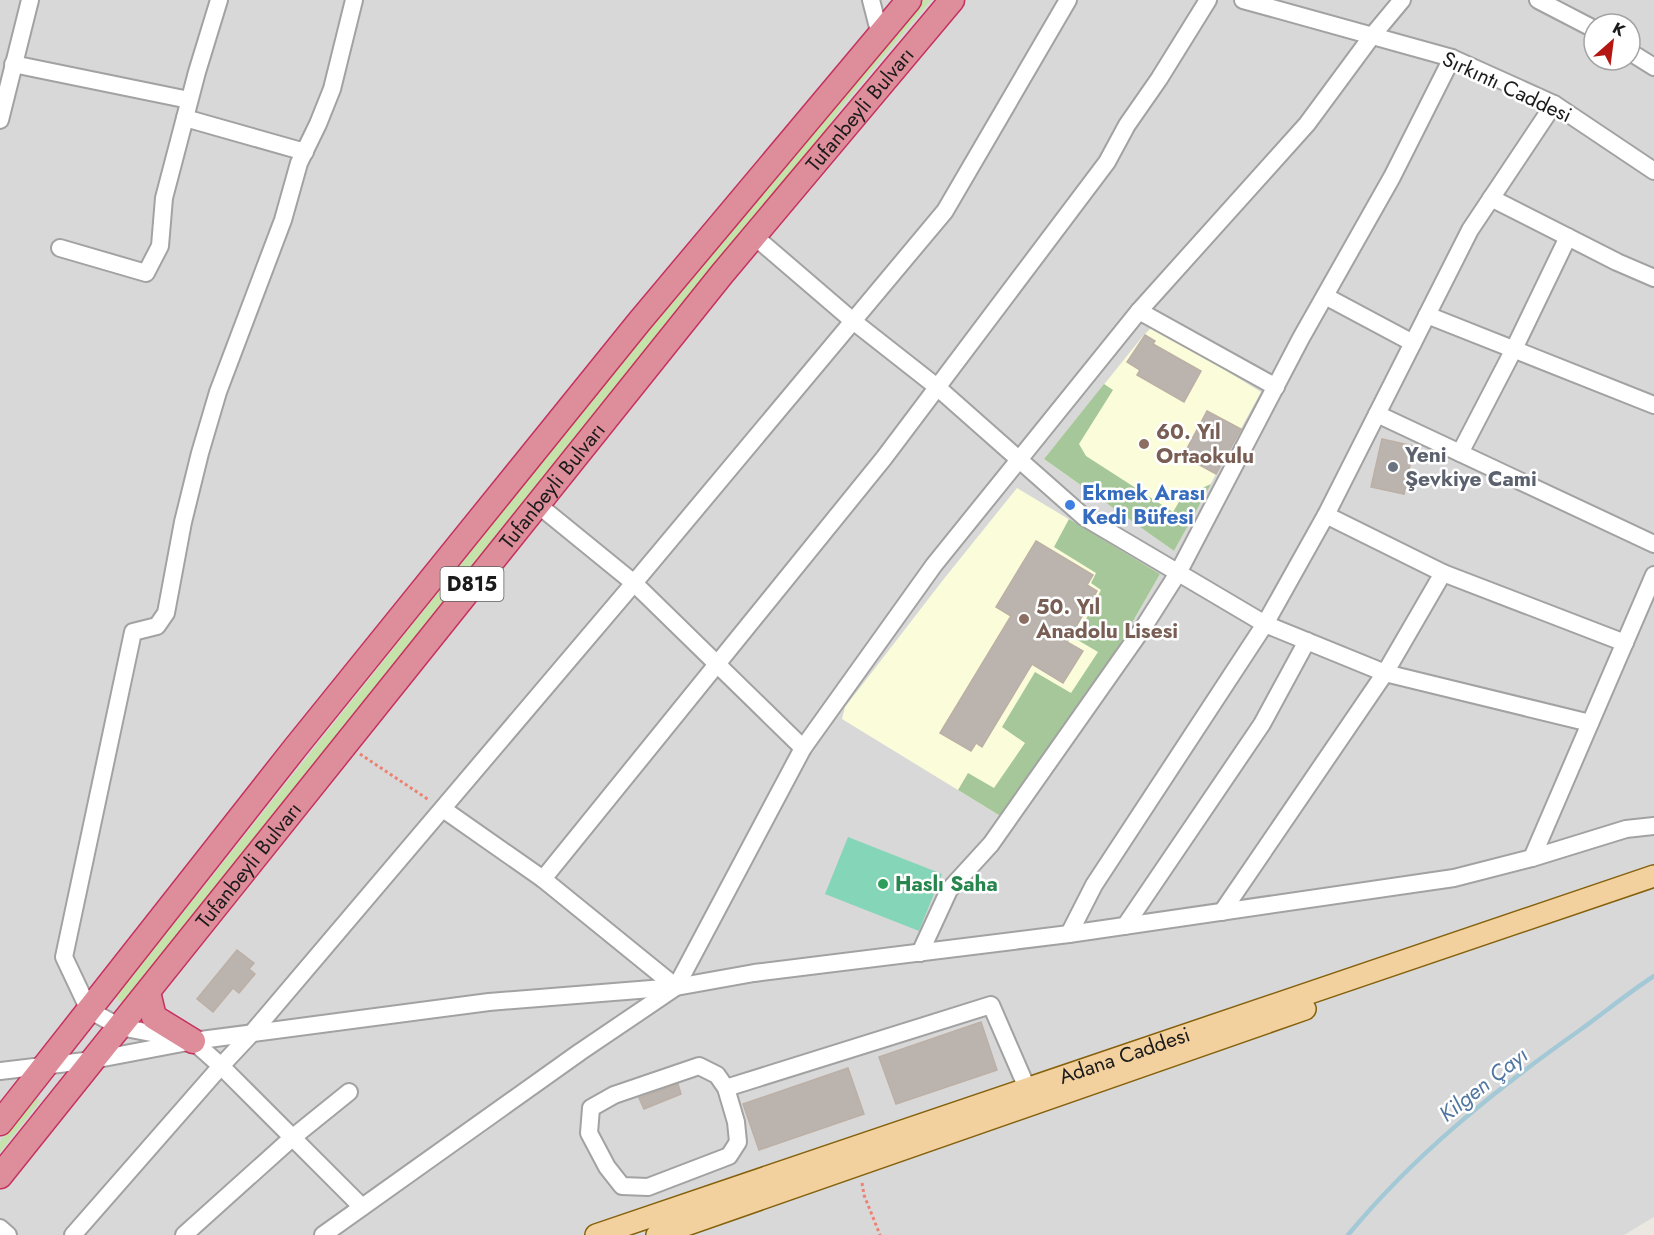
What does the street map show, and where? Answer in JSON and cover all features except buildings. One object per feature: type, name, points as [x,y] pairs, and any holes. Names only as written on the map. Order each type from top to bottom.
[{"type":"highway","name":"Tufanbeyli Bulvarı","points":[[0,1123],[296,748],[602,369],[909,0]]},
{"type":"highway","name":"Tufanbeyli Bulvarı","points":[[0,1176],[537,504],[754,236],[952,0]]},
{"type":"highway","points":[[148,992],[154,1017],[193,1041]]},
{"type":"main road","name":"Adana Caddesi","points":[[596,1235],[1654,876]]},
{"type":"main road","points":[[657,1235],[1654,889]]},
{"type":"street","points":[[0,120],[30,0]]},
{"type":"street","points":[[60,248],[146,273],[160,246],[164,198],[189,100],[219,0]]},
{"type":"street","points":[[354,0],[332,89],[299,164],[283,220],[218,392],[183,522],[166,613],[157,626],[133,632],[64,957],[89,1010],[120,1027],[193,1041],[362,1207]]},
{"type":"street","points":[[871,0],[880,35]]},
{"type":"street","points":[[73,1235],[221,1066],[252,1034],[634,584],[945,211],[1068,0]]},
{"type":"street","points":[[543,879],[884,458],[1107,162],[1127,125],[1159,79],[1208,0]]},
{"type":"street","name":"Sırkıntı Caddesi","points":[[1243,0],[1277,4],[1372,36],[1452,58],[1554,104],[1654,171]]},
{"type":"street","points":[[323,1235],[580,1052],[676,987],[803,748],[934,565],[1139,311],[1307,124],[1372,36],[1402,0]]},
{"type":"street","points":[[1538,0],[1582,23]]},
{"type":"street","points":[[920,953],[949,890],[991,844],[1143,628],[1178,573],[1325,296],[1392,177],[1452,58]]},
{"type":"street","points":[[13,64],[189,100]]},
{"type":"street","points":[[1069,934],[1094,885],[1265,624],[1326,515],[1470,230],[1554,104]]},
{"type":"street","points":[[185,118],[305,152]]},
{"type":"street","points":[[1491,198],[1617,262],[1654,278]]},
{"type":"street","points":[[754,236],[853,321],[937,387],[1084,517],[1265,624],[1385,673],[1590,723]]},
{"type":"street","points":[[1460,453],[1568,237]]},
{"type":"street","points":[[1325,296],[1413,343]]},
{"type":"street","points":[[1139,311],[1276,387]]},
{"type":"street","points":[[1427,315],[1654,405]]},
{"type":"street","points":[[1377,414],[1654,544]]},
{"type":"street","points":[[537,504],[634,584],[718,663],[803,748]]},
{"type":"street","points":[[1326,515],[1443,573],[1624,643]]},
{"type":"street","points":[[1222,912],[1385,673],[1443,573]]},
{"type":"street","points":[[1532,858],[1654,575]]},
{"type":"street","points":[[1125,926],[1262,724],[1306,641]]},
{"type":"street","points":[[443,809],[543,879],[676,987]]},
{"type":"street","points":[[0,1071],[93,1060],[193,1041],[489,1002],[676,987],[754,974],[1069,934],[1454,878],[1532,858],[1626,829],[1654,826]]},
{"type":"street","points":[[726,1088],[991,1005],[1027,1088]]},
{"type":"street","points":[[699,1066],[717,1075],[726,1088],[736,1122],[738,1142],[729,1156],[648,1187],[622,1186],[607,1167],[589,1133],[591,1108],[615,1095],[699,1066]]},
{"type":"street","points":[[184,1235],[292,1138],[349,1092]]},
{"type":"street","points":[[0,1228],[9,1235]]},
{"type":"path","points":[[344,744],[443,809]]},
{"type":"path","points":[[858,1165],[864,1195],[880,1235]]},
{"type":"shaded area","points":[[0,0],[1654,0],[1654,1217],[1624,1235],[0,1235]]},
{"type":"shaded area","name":"60. Yıl Ortaokulu","points":[[1153,326],[1261,392],[1174,551],[1044,459]]},
{"type":"shaded area","points":[[1104,384],[1113,390],[1079,444],[1086,456],[1173,512],[1182,497],[1211,484],[1174,551],[1044,459]]},
{"type":"shaded area","name":"50. Yıl Anadolu Lisesi","points":[[1017,488],[1160,574],[1112,658],[1002,817],[842,719],[845,707]]},
{"type":"shaded area","points":[[1069,519],[1160,574],[1112,658],[1002,817],[958,790],[968,773],[994,788],[1025,743],[1002,727],[1035,672],[1071,693],[1098,652],[1076,639],[1101,590],[1091,583],[1096,573],[1054,547]]},
{"type":"green space","points":[[924,0],[931,0],[842,106],[820,139],[602,403],[122,1003],[116,997],[593,398]]},
{"type":"green space","name":"Haslı Saha","points":[[848,837],[942,874],[919,931],[825,894]]},
{"type":"green space","points":[[34,1096],[40,1101],[0,1152],[0,1142]]},
{"type":"waterway","name":"Kilgen Çayı","points":[[1348,1235],[1401,1177],[1457,1125],[1517,1076],[1654,976]]},
{"type":"place","name":"60. Yıl Ortaokulu","points":[[1144,444]]},
{"type":"place","name":"Yeni Şevkiye Cami","points":[[1393,467]]},
{"type":"place","name":"Ekmek Arası Kedi Büfesi","points":[[1070,505]]},
{"type":"place","name":"50. Yıl Anadolu Lisesi","points":[[1024,619]]},
{"type":"place","name":"Haslı Saha","points":[[883,884]]}]
